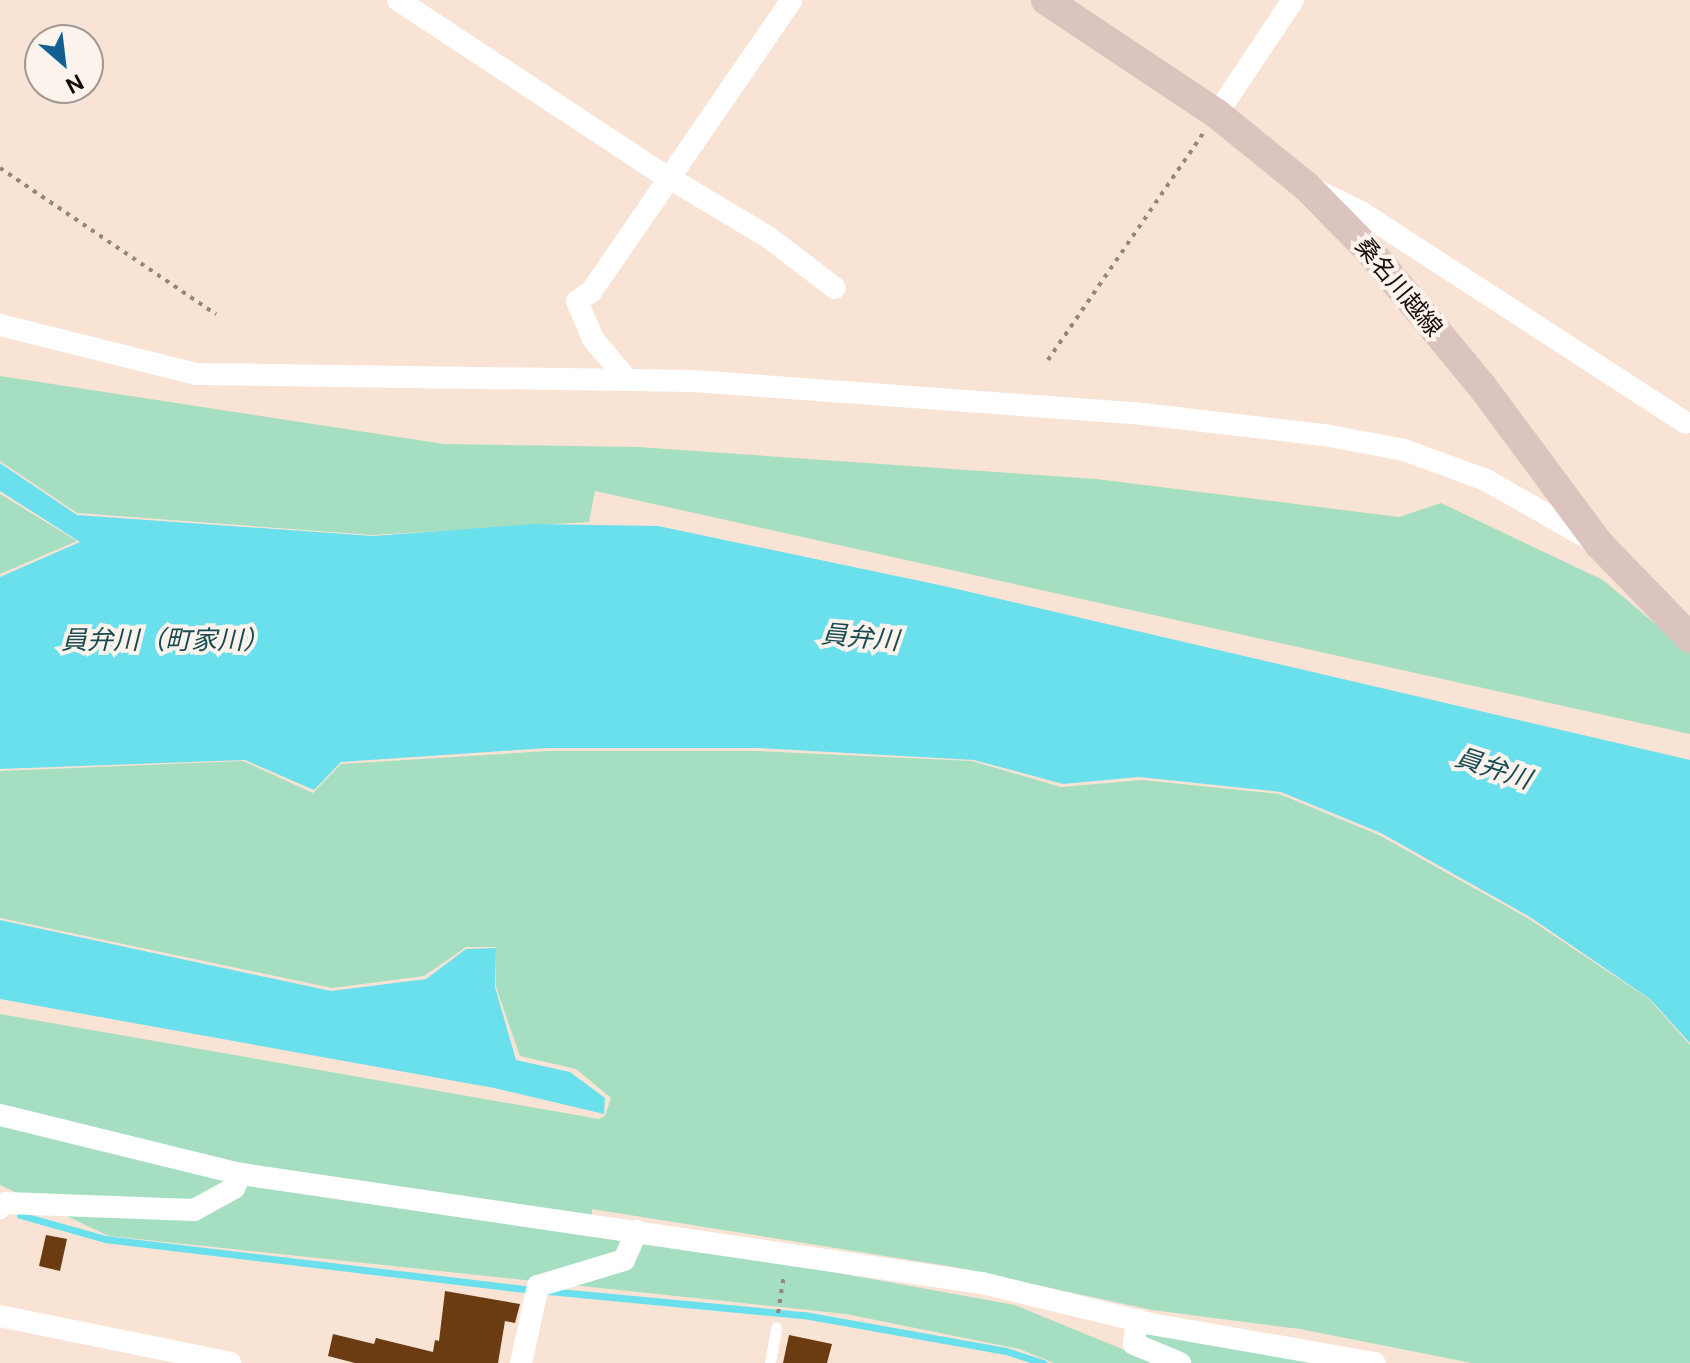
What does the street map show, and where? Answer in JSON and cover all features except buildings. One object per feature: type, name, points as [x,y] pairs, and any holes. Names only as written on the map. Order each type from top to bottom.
[{"type":"main road","name":"桑名川越線","points":[[1046,0],[1217,114],[1306,186],[1368,249],[1481,385],[1599,544],[1690,638]]},
{"type":"street","points":[[398,0],[768,237],[835,288]]},
{"type":"street","points":[[626,378],[593,339],[577,301],[591,292],[792,0]]},
{"type":"street","points":[[1217,114],[1293,0]]},
{"type":"street","points":[[1306,186],[1361,212],[1689,426]]},
{"type":"street","points":[[0,325],[196,374],[626,378],[1134,413],[1324,435],[1404,450],[1486,480],[1599,544]]},
{"type":"street","points":[[0,1115],[241,1174],[387,1199],[637,1231],[982,1283],[1137,1320],[1375,1363]]},
{"type":"street","points":[[0,1208],[6,1203],[194,1210],[234,1188],[241,1174]]},
{"type":"street","points":[[521,1363],[536,1293],[624,1260],[637,1231]]},
{"type":"street","points":[[0,1316],[230,1363]]},
{"type":"street","points":[[1137,1320],[1134,1344],[1180,1363]]},
{"type":"lane","points":[[770,1363],[776,1328]]},
{"type":"path","points":[[1048,360],[1217,114]]},
{"type":"path","points":[[0,168],[216,314]]},
{"type":"path","points":[[780,1304],[787,1256]]},
{"type":"green space","points":[[0,376],[444,444],[638,447],[1096,479],[1399,517],[1441,503],[1603,580],[1690,653],[1690,734],[595,491],[589,522],[372,535],[77,513],[0,461]]},
{"type":"green space","points":[[0,494],[77,541],[0,574]]},
{"type":"green space","points":[[548,751],[757,751],[972,761],[1061,787],[1142,780],[1279,794],[1379,835],[1529,919],[1649,999],[1690,1045],[1690,1363],[1472,1363],[1300,1329],[1152,1310],[954,1267],[592,1209],[591,1228],[1015,1305],[1156,1363],[1054,1363],[1019,1349],[846,1314],[109,1236],[0,1185],[0,1014],[599,1119],[605,1116],[611,1098],[576,1069],[520,1056],[496,987],[496,947],[466,947],[424,976],[332,988],[0,918],[0,771],[243,761],[313,793],[341,764]]},
{"type":"green space","points":[[1141,1326],[1322,1363],[1191,1363],[1141,1342]]},
{"type":"water","name":"員弁川（町家川）","points":[[0,463],[77,515],[373,536],[533,524],[658,526],[944,586],[1690,760],[1690,1043],[1650,999],[1530,917],[1381,833],[1281,792],[1139,777],[1063,784],[974,760],[758,748],[547,748],[341,762],[314,790],[245,760],[0,769],[0,577],[80,542],[0,491]]},
{"type":"water","points":[[0,920],[331,991],[426,979],[466,949],[496,948],[495,987],[516,1060],[570,1072],[605,1098],[604,1114],[494,1088],[0,999]]},
{"type":"waterway","points":[[20,1215],[105,1239],[535,1290]]},
{"type":"waterway","points":[[548,1291],[804,1315],[1006,1351],[1043,1363]]},
{"type":"water label","name":"員弁川","points":[[860,638]]},
{"type":"water label","name":"員弁川","points":[[1493,769]]}]
